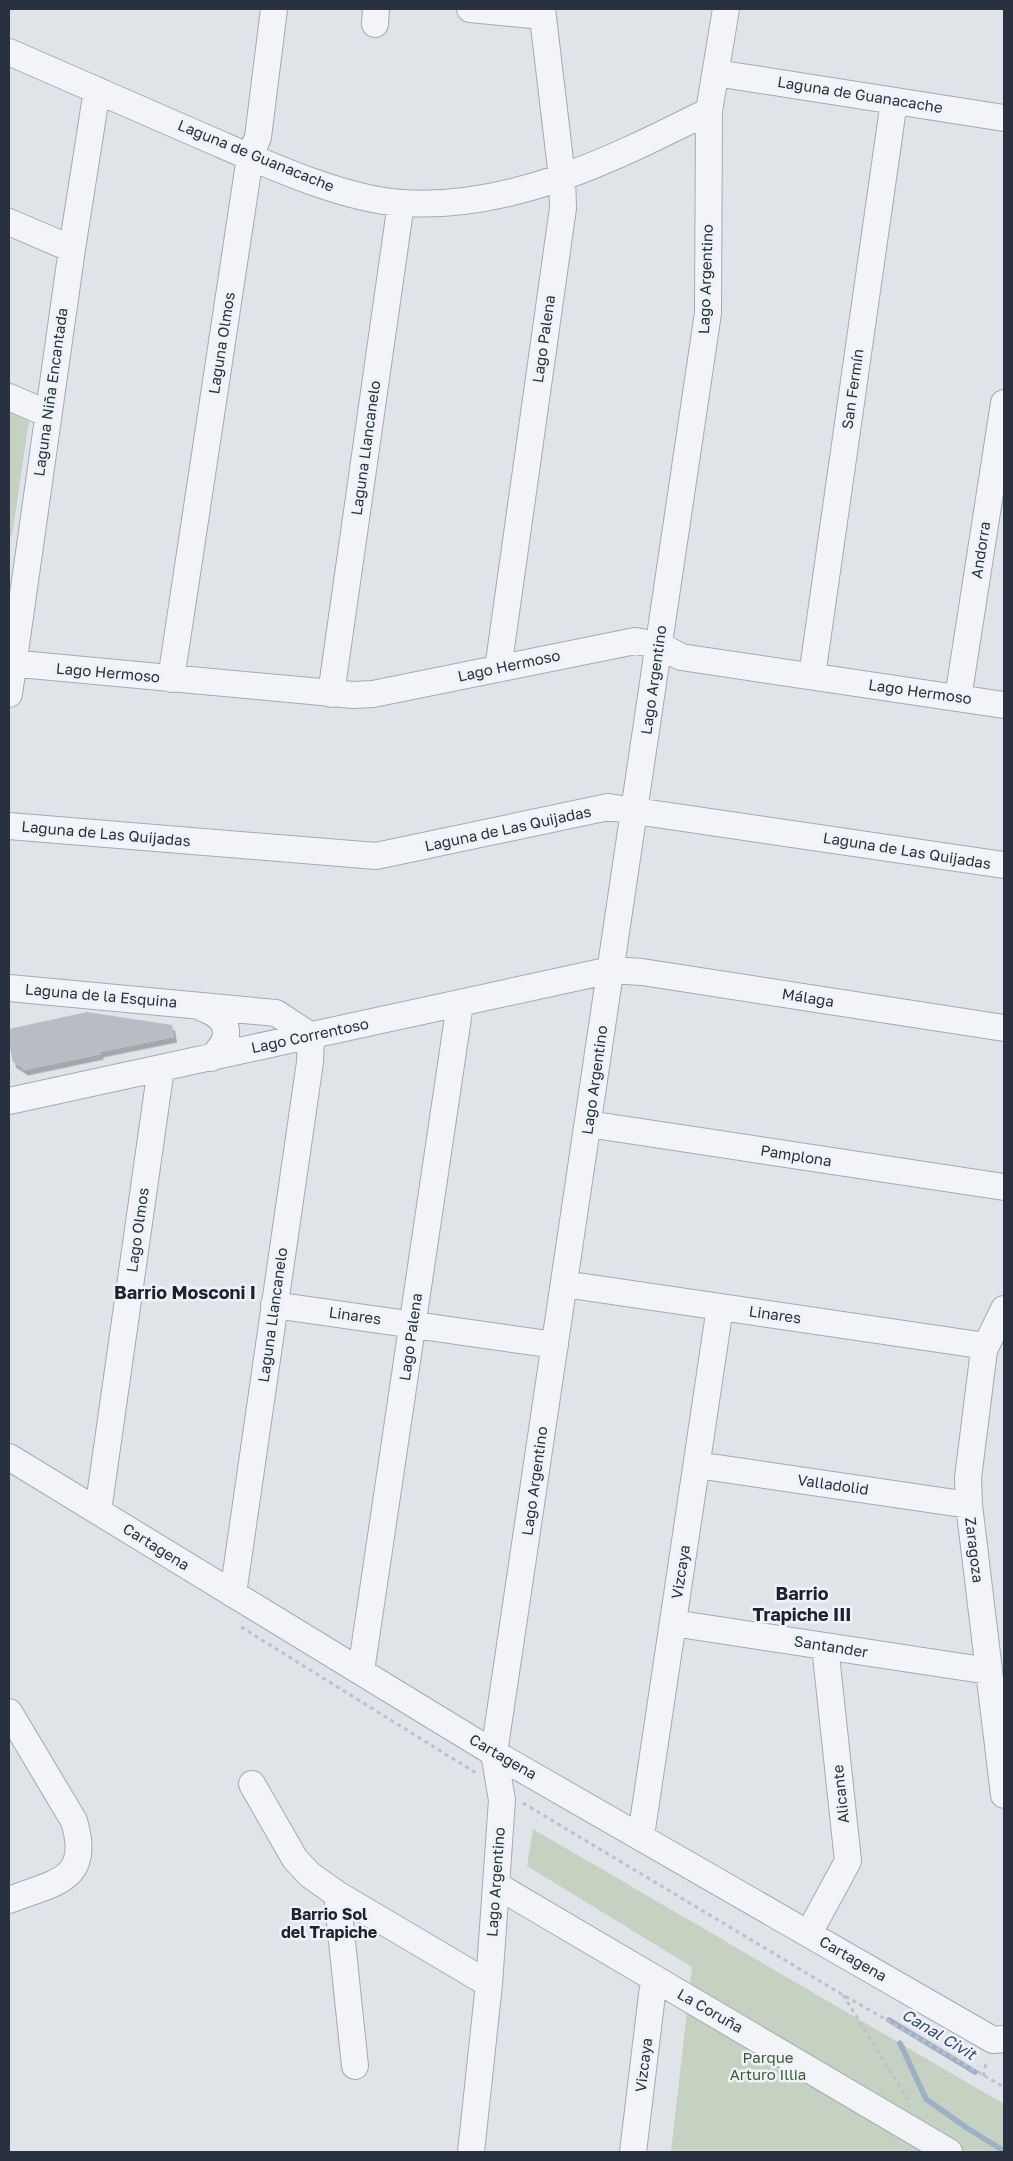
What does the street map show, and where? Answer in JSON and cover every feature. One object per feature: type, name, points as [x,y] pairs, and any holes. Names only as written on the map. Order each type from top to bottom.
[{"type":"street","name":"Laguna Olmos","points":[[171,679],[250,157],[258,137],[274,9]]},
{"type":"street","points":[[470,9],[543,12]]},
{"type":"street","name":"Lago Argentino","points":[[471,2152],[490,1984],[502,1800],[494,1753],[708,312],[709,111],[726,9]]},
{"type":"street","name":"Lago Palena","points":[[498,669],[563,208],[562,177],[543,12]]},
{"type":"street","name":"Laguna de Guanacache","points":[[9,52],[250,157],[325,185],[402,203],[431,203],[479,198],[562,177],[621,155],[709,111]]},
{"type":"street","name":"Laguna de Guanacache","points":[[716,73],[1004,118]]},
{"type":"street","name":"Laguna Niña Encantada","points":[[9,694],[10,664],[97,90]]},
{"type":"street","name":"San Fermín","points":[[812,676],[894,101]]},
{"type":"street","name":"Laguna Llancanelo","points":[[331,694],[402,203]]},
{"type":"street","points":[[9,222],[72,250]]},
{"type":"street","points":[[9,397],[48,414]]},
{"type":"street","name":"Andorra","points":[[958,698],[1004,403]]},
{"type":"street","name":"Lago Hermoso","points":[[10,664],[331,694],[373,694],[635,641],[659,645],[681,657],[1004,705]]},
{"type":"street","name":"Laguna de Las Quijadas","points":[[9,826],[376,856],[608,807],[1004,865]]},
{"type":"street","name":"Lago Correntoso","points":[[9,1101],[611,970]]},
{"type":"street","name":"Málaga","points":[[611,970],[642,972],[1004,1028]]},
{"type":"street","name":"Laguna de la Esquina","points":[[9,988],[276,1012],[311,1036]]},
{"type":"street","name":"Lago Palena","points":[[361,1671],[460,1004]]},
{"type":"street","name":"Laguna de la Esquina","points":[[192,1005],[219,1016],[227,1029],[225,1040],[211,1058]]},
{"type":"street","name":"Laguna Llancanelo","points":[[233,1594],[310,1062],[311,1036]]},
{"type":"street","name":"Lago Olmos","points":[[98,1511],[161,1068]]},
{"type":"street","name":"Pamplona","points":[[588,1124],[1004,1187]]},
{"type":"street","name":"Linares","points":[[564,1284],[986,1346]]},
{"type":"street","name":"Linares","points":[[274,1305],[555,1345]]},
{"type":"street","name":"Vizcaya","points":[[642,1836],[720,1307]]},
{"type":"street","name":"Zaragoza","points":[[1004,1309],[986,1346],[968,1478],[969,1505],[1004,1795]]},
{"type":"street","name":"Cartagena","points":[[9,1457],[494,1753],[642,1836],[993,2040],[1004,2039]]},
{"type":"street","name":"Valladolid","points":[[697,1465],[969,1505]]},
{"type":"street","name":"Santander","points":[[673,1623],[989,1671]]},
{"type":"street","name":"Alicante","points":[[810,1933],[848,1861],[825,1646]]},
{"type":"street","points":[[9,1712],[74,1821],[79,1838],[80,1853],[75,1868],[64,1878],[9,1900]]},
{"type":"street","points":[[252,1784],[295,1859],[310,1875],[336,1894],[490,1984]]},
{"type":"street","name":"La Coruña","points":[[496,1885],[949,2152]]},
{"type":"street","points":[[336,1894],[355,2066]]},
{"type":"street","name":"Vizcaya","points":[[634,2152],[654,1978]]},
{"type":"path","points":[[843,1995],[914,2110]]},
{"type":"green space","points":[[9,412],[29,421],[12,536],[9,536]]},
{"type":"green space","name":"Parque Arturo Illia","points":[[533,1829],[1004,2104],[1004,2152],[671,2152],[692,1967],[527,1866]]},
{"type":"building","points":[[87,1012],[172,1025],[174,1037],[25,1070],[13,1062],[9,1043],[9,1029]]},
{"type":"waterway","name":"Canal Civit","points":[[889,2020],[975,2072]]},
{"type":"waterway","points":[[900,2043],[926,2099],[1004,2151]]},
{"type":"district","name":"Barrio Mosconi I","points":[[185,1293]]},
{"type":"district","name":"Barrio Trapiche III","points":[[802,1604]]},
{"type":"district","name":"Barrio Sol del Trapiche","points":[[329,1923]]}]
